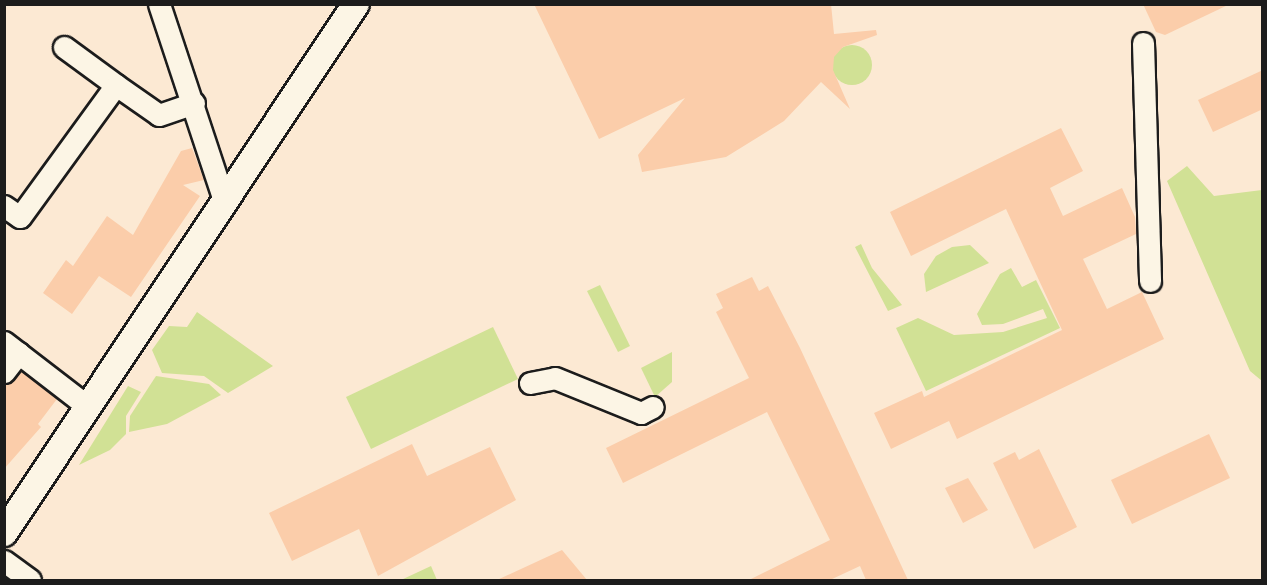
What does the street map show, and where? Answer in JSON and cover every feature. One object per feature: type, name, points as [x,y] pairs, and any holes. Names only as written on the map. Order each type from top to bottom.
[{"type":"street","points":[[159,4],[225,200]]},
{"type":"street","points":[[4,533],[356,4]]},
{"type":"street","points":[[1143,43],[1150,281]]},
{"type":"street","points":[[64,47],[159,115],[194,103]]},
{"type":"street","points":[[4,206],[20,217],[116,85]]},
{"type":"street","points":[[4,372],[12,348],[87,406]]},
{"type":"street","points":[[530,383],[555,378],[641,413],[653,407]]},
{"type":"street","points":[[4,561],[30,580]]},
{"type":"green space","points":[[852,45],[866,51],[872,65],[866,79],[852,85],[838,79],[832,65],[838,51]]},
{"type":"green space","points":[[1187,166],[1214,196],[1262,190],[1262,381],[1250,371],[1167,181]]},
{"type":"green space","points":[[861,244],[872,268],[902,305],[888,311],[855,247]]},
{"type":"green space","points":[[970,245],[989,263],[926,292],[924,274],[936,256],[952,247]]},
{"type":"green space","points":[[1011,268],[1022,287],[1036,280],[1060,328],[926,391],[896,328],[918,318],[954,335],[1003,332],[1047,318],[1043,309],[1003,324],[982,325],[977,314],[1000,274]]},
{"type":"green space","points":[[600,285],[630,346],[618,352],[587,291]]},
{"type":"green space","points":[[197,312],[273,366],[228,393],[204,376],[162,373],[152,350],[169,326],[187,327]]},
{"type":"green space","points":[[493,327],[518,379],[371,449],[346,397]]},
{"type":"green space","points":[[672,352],[672,382],[655,397],[641,368]]},
{"type":"green space","points":[[156,376],[209,384],[221,395],[167,424],[129,432],[130,416]]},
{"type":"green space","points":[[128,386],[141,392],[126,416],[126,434],[110,450],[79,465]]},
{"type":"green space","points":[[431,566],[437,580],[401,580]]},
{"type":"building","points":[[534,4],[831,4],[834,34],[876,30],[877,35],[843,47],[834,57],[833,70],[850,109],[821,82],[784,121],[726,157],[642,172],[638,155],[685,98],[599,139]]},
{"type":"building","points":[[1143,4],[1230,4],[1165,35],[1156,32]]},
{"type":"building","points":[[1263,70],[1263,109],[1213,132],[1198,100]]},
{"type":"building","points":[[1061,128],[1083,171],[1050,188],[1063,216],[1122,188],[1135,217],[1136,234],[1083,259],[1107,309],[1142,292],[1164,339],[957,439],[949,421],[891,449],[874,413],[922,391],[924,397],[1062,330],[1006,209],[911,256],[890,212]]},
{"type":"building","points":[[192,148],[204,180],[183,185],[200,196],[131,297],[99,276],[72,314],[43,293],[66,260],[73,266],[107,216],[133,235],[181,151]]},
{"type":"building","points":[[752,277],[759,291],[768,286],[800,348],[908,580],[866,580],[860,566],[830,580],[749,580],[830,540],[767,412],[623,483],[606,448],[749,378],[716,312],[723,308],[716,294]]},
{"type":"building","points":[[21,371],[57,399],[38,424],[41,427],[4,469],[4,384]]},
{"type":"building","points":[[1209,434],[1230,478],[1132,524],[1111,480]]},
{"type":"building","points":[[412,444],[427,476],[490,447],[516,500],[378,576],[359,529],[292,561],[269,513]]},
{"type":"building","points":[[1039,449],[1077,527],[1034,549],[993,463],[1015,452],[1019,460]]},
{"type":"building","points":[[968,478],[988,510],[963,523],[945,488]]},
{"type":"building","points":[[562,550],[587,580],[497,580]]}]
